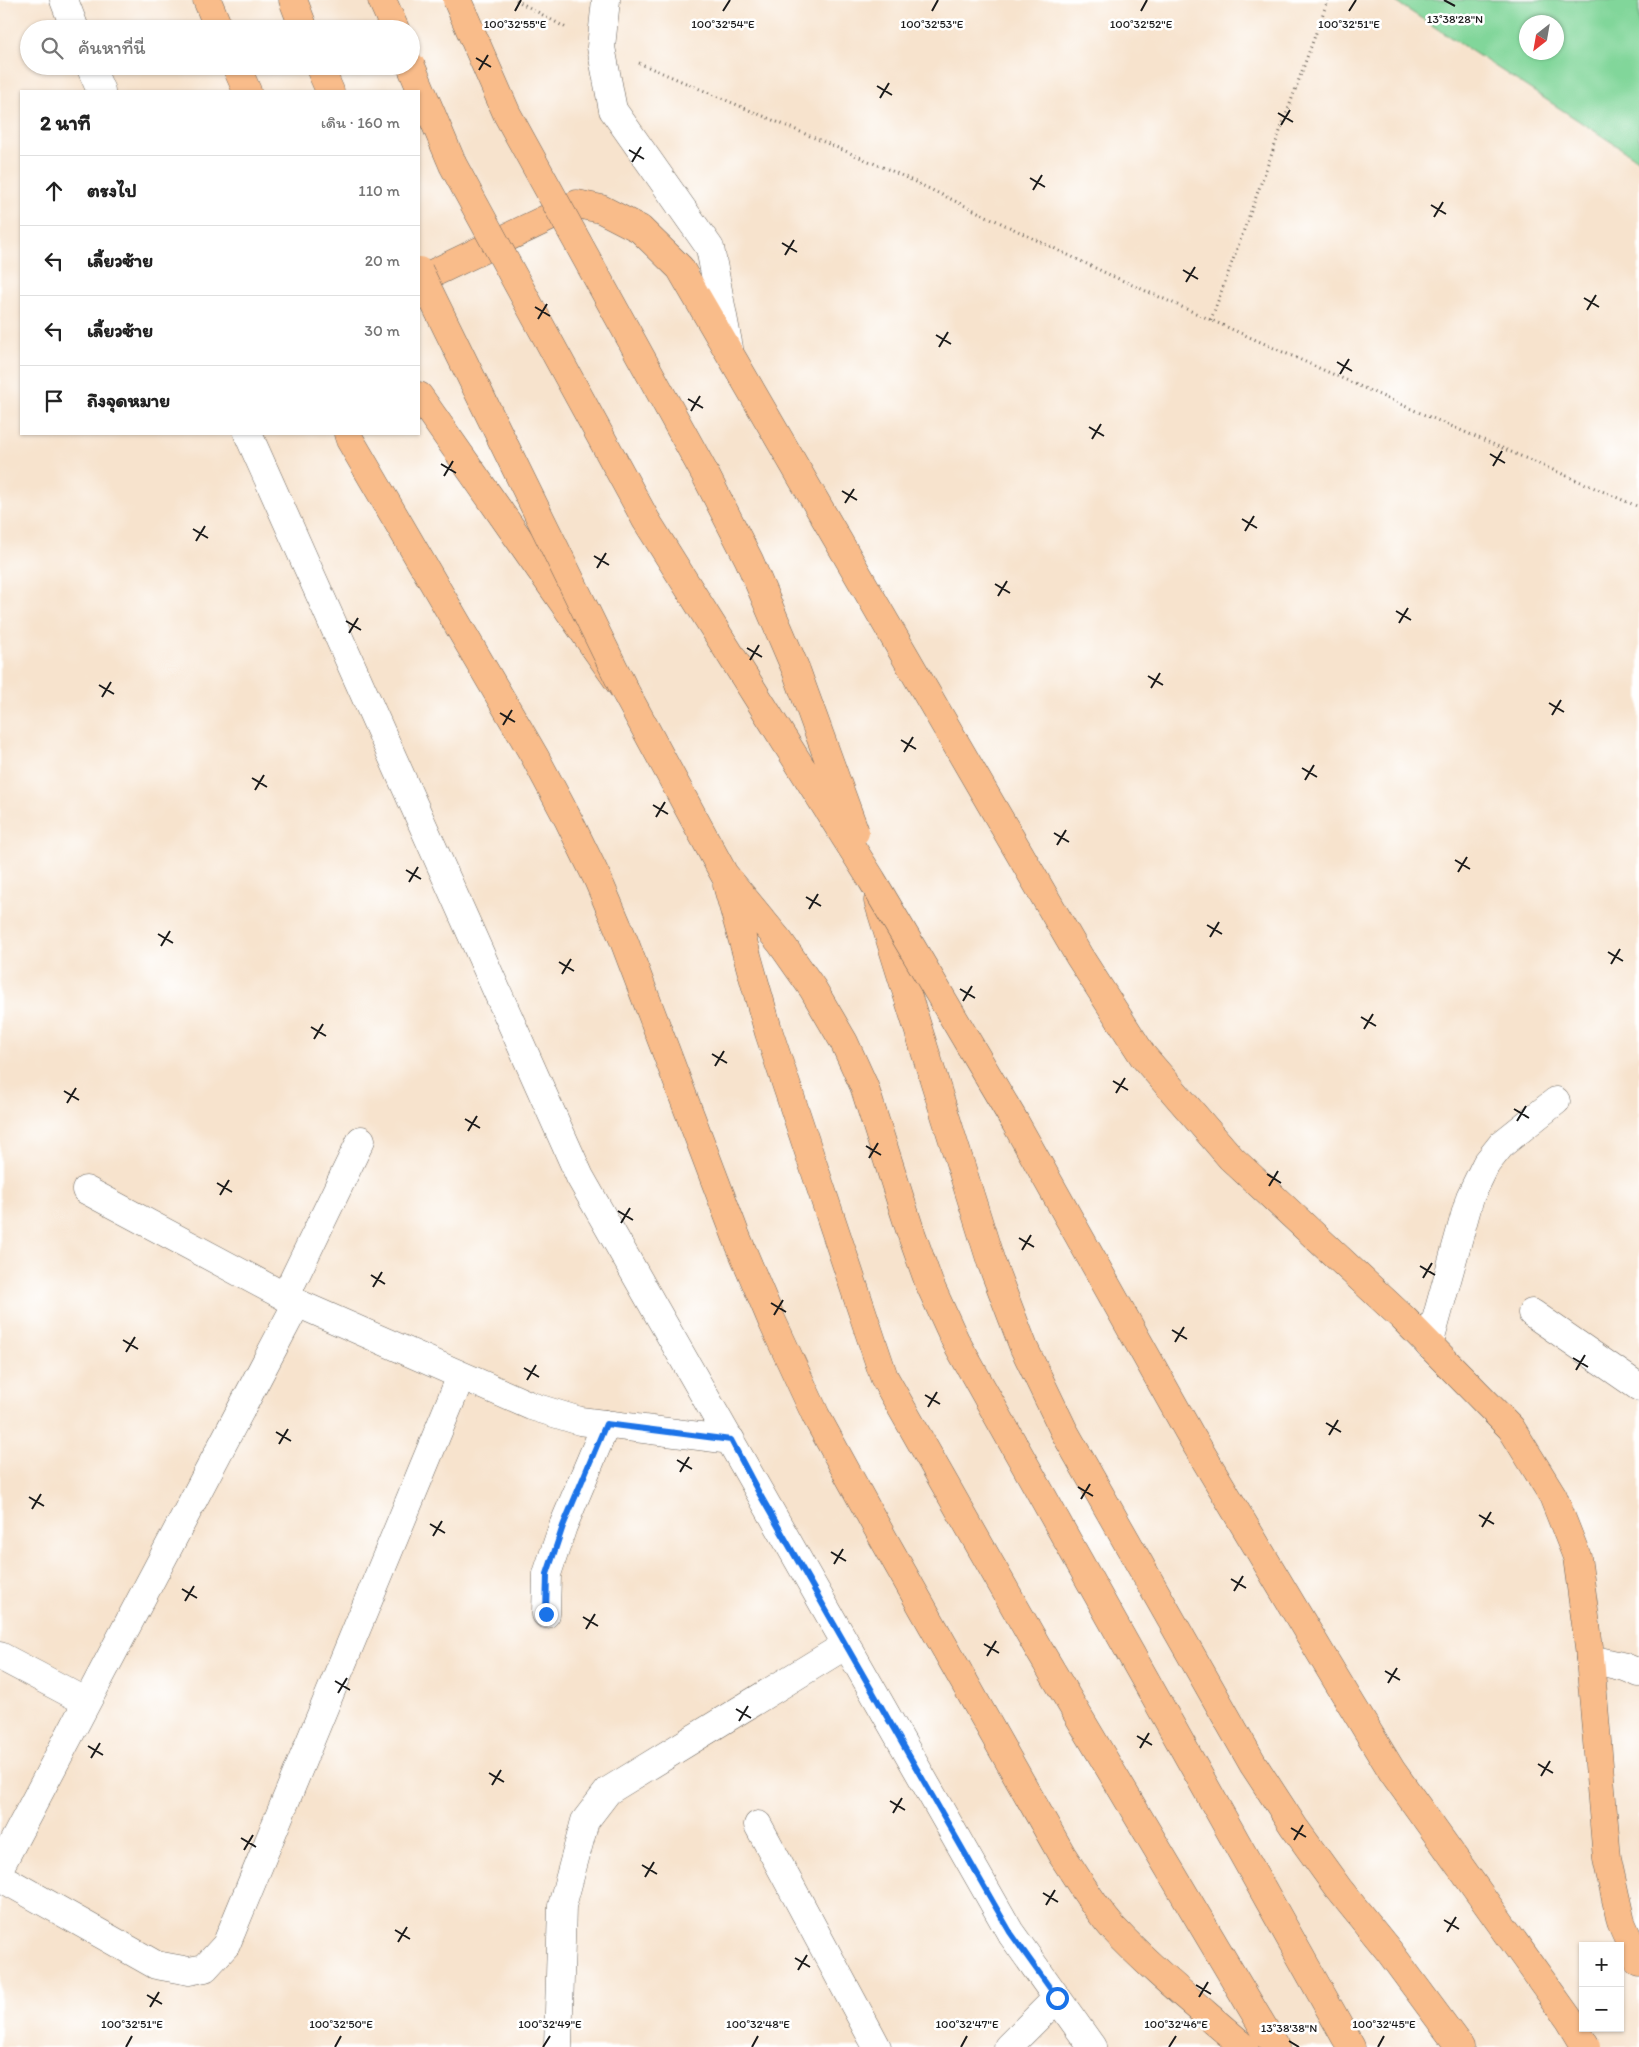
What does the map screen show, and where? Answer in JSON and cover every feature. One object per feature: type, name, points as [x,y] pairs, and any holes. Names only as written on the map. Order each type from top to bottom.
[{"type":"highway","points":[[207,0],[216,20]]},
{"type":"highway","points":[[293,0],[301,20]]},
{"type":"highway","points":[[382,0],[391,20]]},
{"type":"highway","points":[[457,0],[507,114],[704,472],[749,560],[796,670],[872,880],[991,1262],[1024,1348],[1064,1432],[1253,1764],[1338,1888],[1389,1951],[1460,2047]]},
{"type":"highway","points":[[240,75],[247,90]]},
{"type":"highway","points":[[322,75],[330,90]]},
{"type":"highway","points":[[415,75],[453,165],[646,520],[872,880],[1015,1122],[1191,1436],[1392,1771],[1569,2019],[1586,2047]]},
{"type":"highway","points":[[420,280],[577,204],[601,209],[640,229],[680,268],[1074,948],[1143,1056],[1230,1158],[1403,1318],[1510,1428],[1553,1496],[1577,1557],[1590,1659],[1607,1859],[1621,1922],[1639,1963]]},
{"type":"highway","points":[[420,273],[625,691],[724,874],[780,942],[813,989],[844,1042],[864,1086],[929,1283],[955,1340],[1351,2047]]},
{"type":"highway","points":[[420,397],[625,691]]},
{"type":"highway","points":[[348,435],[535,757],[598,880],[624,941],[704,1155],[772,1321],[816,1416],[874,1522],[1062,1855],[1087,1893],[1112,1927],[1148,1963],[1244,2047]]},
{"type":"highway","points":[[724,874],[769,1033],[884,1376],[1038,1648],[1275,2047]]},
{"type":"street","points":[[64,0],[72,20]]},
{"type":"street","points":[[606,0],[602,48],[613,110],[710,248],[729,352]]},
{"type":"street","points":[[94,75],[100,90]]},
{"type":"street","points":[[248,435],[580,1177],[1010,1932],[1092,2047]]},
{"type":"street","points":[[1429,1345],[1470,1197],[1486,1164],[1502,1144],[1556,1100]]},
{"type":"street","points":[[0,1866],[87,1702],[291,1300],[361,1140]]},
{"type":"street","points":[[86,1190],[291,1300],[531,1406],[580,1421],[731,1440]]},
{"type":"street","points":[[1532,1313],[1639,1387]]},
{"type":"street","points":[[0,1877],[156,1965],[189,1971],[204,1968],[221,1951],[230,1936],[461,1376]]},
{"type":"street","points":[[546,1614],[547,1574],[563,1526],[606,1424]]},
{"type":"street","points":[[558,2047],[562,1906],[585,1821],[608,1791],[846,1645]]},
{"type":"street","points":[[0,1656],[87,1702]]},
{"type":"street","points":[[1590,1659],[1625,1667],[1639,1673]]},
{"type":"street","points":[[758,1825],[877,2047]]},
{"type":"street","points":[[1008,2047],[1057,1998]]},
{"type":"path","points":[[516,0],[602,48],[892,171],[1110,275],[1402,405],[1639,507]]},
{"type":"path","points":[[1212,320],[1328,0]]},
{"type":"green space","points":[[1393,0],[1639,0],[1639,160]]},
{"type":"route","points":[[546,1614],[547,1574],[563,1526],[606,1424],[731,1440],[759,1493],[1010,1932],[1057,1998]]}]
